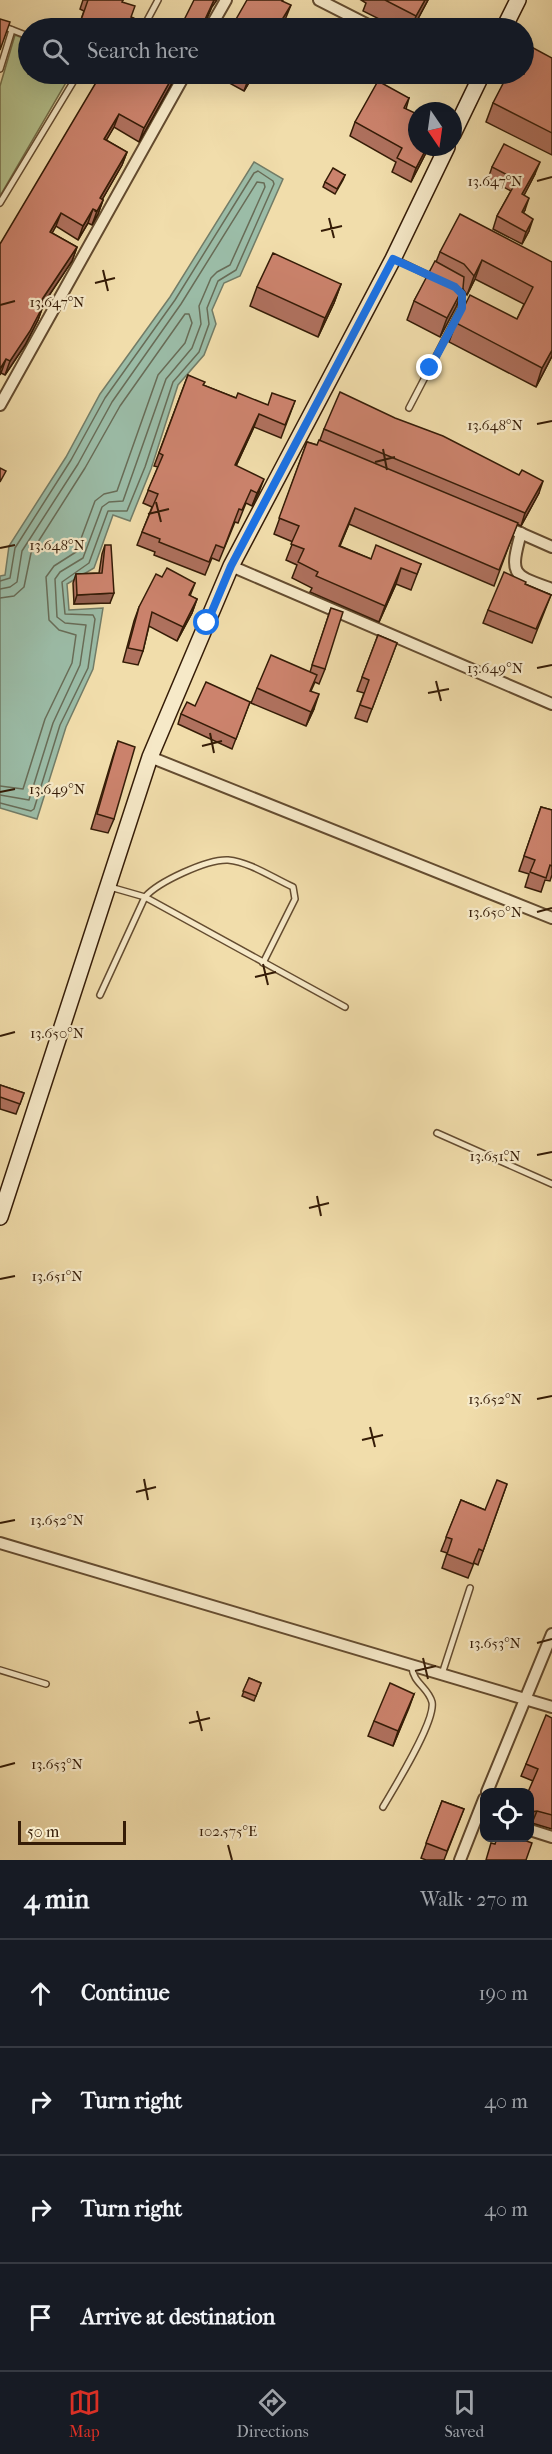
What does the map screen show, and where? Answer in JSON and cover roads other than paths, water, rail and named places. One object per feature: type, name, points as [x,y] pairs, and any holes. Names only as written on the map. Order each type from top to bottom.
[{"type":"street","points":[[216,18],[226,0]]},
{"type":"street","points":[[319,0],[355,18]]},
{"type":"street","points":[[509,18],[518,0]]},
{"type":"street","points":[[0,405],[179,84]]},
{"type":"street","points":[[462,115],[477,84]]},
{"type":"street","points":[[0,1218],[150,757],[231,566],[302,442],[443,156]]},
{"type":"street","points":[[489,520],[552,547]]},
{"type":"street","points":[[521,533],[516,551],[516,571],[521,577],[552,589]]},
{"type":"street","points":[[231,566],[552,704]]},
{"type":"street","points":[[150,757],[552,918]]},
{"type":"street","points":[[0,1543],[552,1707]]},
{"type":"street","points":[[489,1788],[527,1700],[552,1634]]},
{"type":"street","points":[[460,1860],[480,1817]]},
{"type":"street","points":[[534,1831],[552,1837]]},
{"type":"lane","points":[[149,18],[158,0]]},
{"type":"lane","points":[[0,25],[18,32]]},
{"type":"lane","points":[[0,69],[12,30]]},
{"type":"lane","points":[[0,202],[72,84]]},
{"type":"lane","points":[[393,259],[434,278]]},
{"type":"lane","points":[[409,408],[462,308],[462,294],[455,287]]},
{"type":"lane","points":[[100,995],[145,897],[152,890],[173,878],[228,860],[253,868],[292,887],[295,899],[263,963]]},
{"type":"lane","points":[[109,886],[145,897],[345,1007]]},
{"type":"lane","points":[[437,1133],[552,1184]]},
{"type":"lane","points":[[442,1674],[470,1588]]},
{"type":"lane","points":[[383,1808],[417,1746],[432,1712],[430,1699],[413,1678],[412,1665]]},
{"type":"lane","points":[[0,1670],[46,1684]]},
{"type":"water","points":[[254,162],[283,179],[240,276],[224,283],[212,310],[216,324],[204,355],[178,385],[151,469],[130,521],[113,515],[94,568],[67,584],[69,610],[103,608],[93,669],[66,727],[37,819],[0,808],[0,576],[5,575],[9,546],[66,457],[100,394],[170,297]]}]
